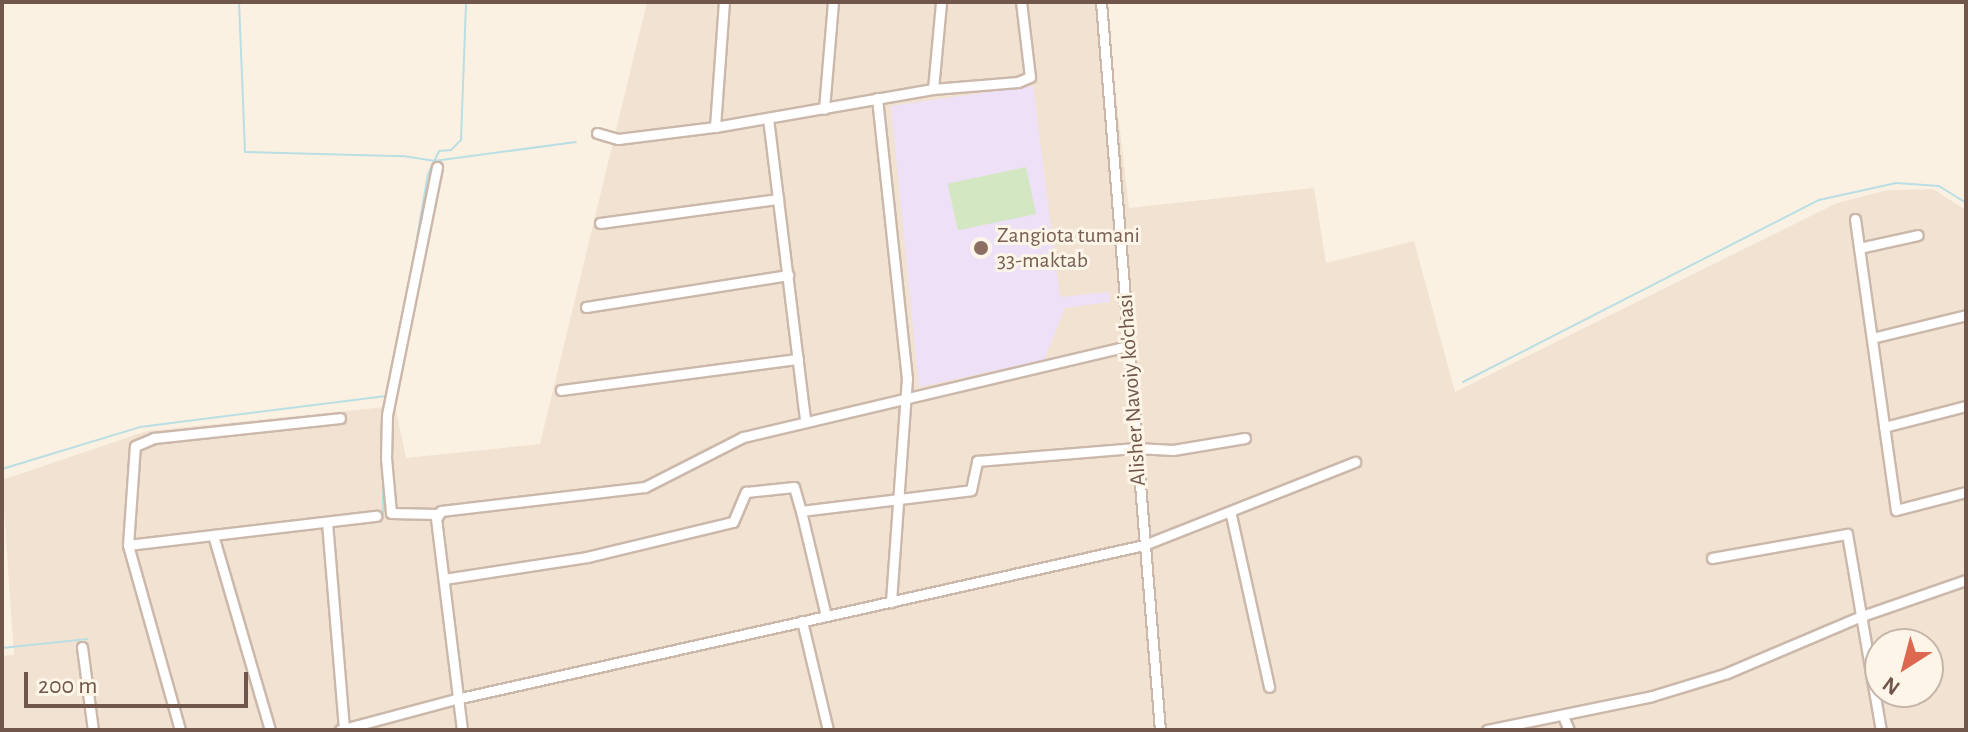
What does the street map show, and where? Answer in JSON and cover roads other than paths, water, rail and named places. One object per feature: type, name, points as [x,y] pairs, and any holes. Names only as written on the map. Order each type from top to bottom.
[{"type":"street","points":[[715,127],[724,2]]},
{"type":"street","points":[[824,109],[833,2]]},
{"type":"street","points":[[933,89],[941,2]]},
{"type":"street","points":[[597,133],[618,139],[715,127],[933,89],[1018,82],[1030,77],[1021,2]]},
{"type":"street","name":"Alisher Navoiy ko'chasi","points":[[1101,2],[1160,730]]},
{"type":"street","points":[[877,98],[905,396],[891,602]]},
{"type":"street","points":[[768,118],[805,421]]},
{"type":"street","points":[[437,167],[387,415],[386,458],[391,513],[437,514],[645,487],[743,437],[905,396],[1095,358],[1129,346]]},
{"type":"street","points":[[600,223],[778,199]]},
{"type":"street","points":[[1855,219],[1896,510],[1966,492]]},
{"type":"street","points":[[1859,248],[1918,235]]},
{"type":"street","points":[[586,307],[788,275]]},
{"type":"street","points":[[1872,338],[1966,315]]},
{"type":"street","points":[[561,390],[798,359]]},
{"type":"street","points":[[1884,427],[1966,406]]},
{"type":"street","points":[[180,730],[128,545],[139,442],[340,418]]},
{"type":"street","points":[[801,511],[971,490],[977,461],[1136,448],[1173,450],[1245,438]]},
{"type":"street","points":[[327,522],[342,730],[456,699],[1144,545],[1231,515],[1355,462]]},
{"type":"street","points":[[444,579],[587,557],[733,522],[746,492],[794,487],[826,616]]},
{"type":"street","points":[[437,514],[462,730]]},
{"type":"street","points":[[1231,515],[1269,687]]},
{"type":"street","points":[[128,545],[376,516]]},
{"type":"street","points":[[1712,558],[1847,534],[1881,730]]},
{"type":"street","points":[[213,535],[270,730]]},
{"type":"street","points":[[1487,730],[1563,716],[1727,673],[1859,617],[1966,580]]},
{"type":"street","points":[[802,621],[828,730]]},
{"type":"street","points":[[82,647],[93,730]]},
{"type":"street","points":[[1563,716],[1569,730]]},
{"type":"waterway","points":[[239,2],[245,152],[403,156],[434,161],[576,142]]},
{"type":"waterway","points":[[411,273],[428,174],[439,151],[451,150],[461,140],[466,2]]},
{"type":"waterway","points":[[1463,382],[1819,200],[1896,183],[1939,186],[1966,203]]},
{"type":"waterway","points":[[384,409],[402,318]]},
{"type":"waterway","points":[[2,469],[140,427],[384,396]]},
{"type":"waterway","points":[[383,476],[383,515]]},
{"type":"waterway","points":[[2,648],[88,639]]},
{"type":"place","name":"Zangiota tumani 33-maktab","points":[[981,248]]}]
